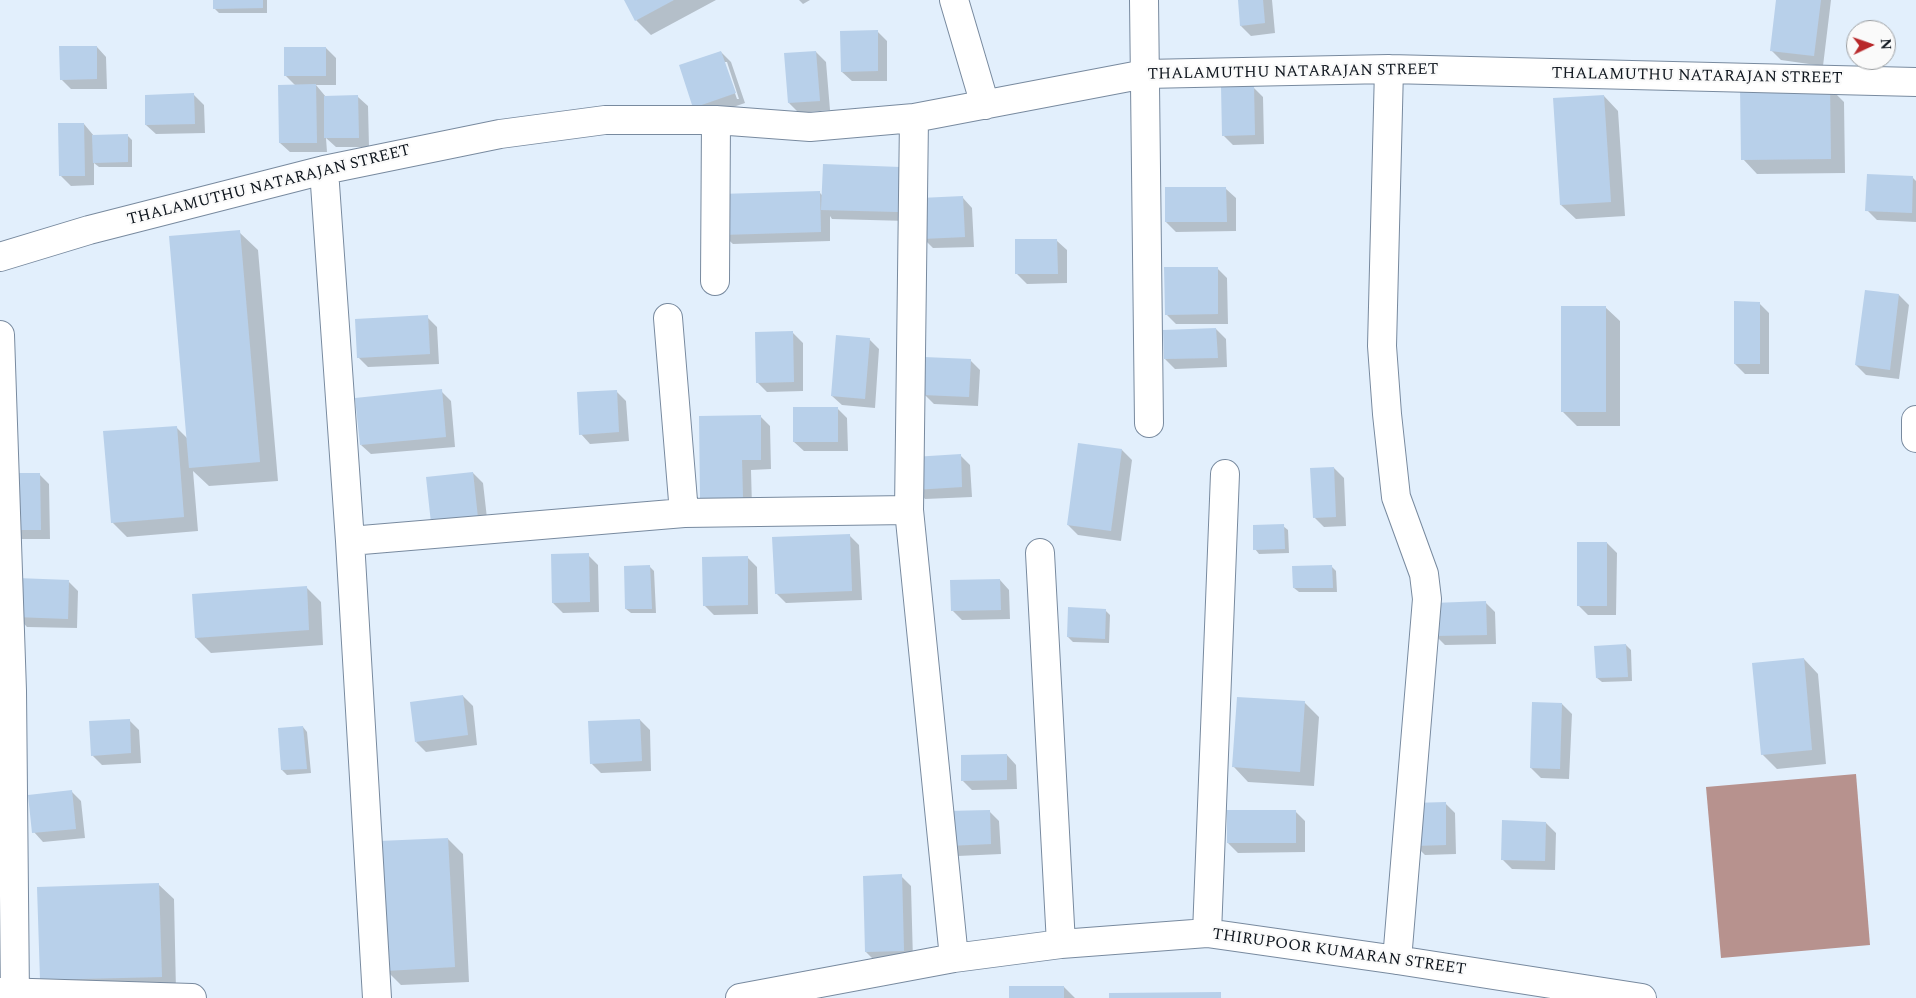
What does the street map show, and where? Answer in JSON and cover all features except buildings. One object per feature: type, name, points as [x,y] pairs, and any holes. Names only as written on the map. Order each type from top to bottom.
[{"type":"street","points":[[954,0],[985,105]]},
{"type":"street","points":[[1144,0],[1149,423]]},
{"type":"street","points":[[1389,69],[1382,346],[1396,497],[1424,574],[1426,599],[1397,960]]},
{"type":"street","name":"THALAMUTHU NATARAJAN STREET","points":[[0,257],[89,230],[324,170],[510,132],[605,120],[716,120],[810,127],[914,118],[1145,74],[1389,69],[1916,82]]},
{"type":"street","points":[[914,118],[909,510],[954,958]]},
{"type":"street","points":[[715,280],[716,120]]},
{"type":"street","points":[[324,170],[350,541],[377,998]]},
{"type":"street","points":[[668,318],[684,513]]},
{"type":"street","points":[[0,335],[10,994],[192,998]]},
{"type":"street","points":[[1916,420],[1916,438]]},
{"type":"street","points":[[1207,933],[1225,474]]},
{"type":"street","points":[[350,541],[684,513],[909,510]]},
{"type":"street","points":[[1040,553],[1061,944]]},
{"type":"street","name":"THIRUPOOR KUMARAN STREET","points":[[740,998],[954,958],[1061,944],[1207,933],[1642,998]]},
{"type":"shaded area","points":[[1856,774],[1870,945],[1721,958],[1706,787]]}]
